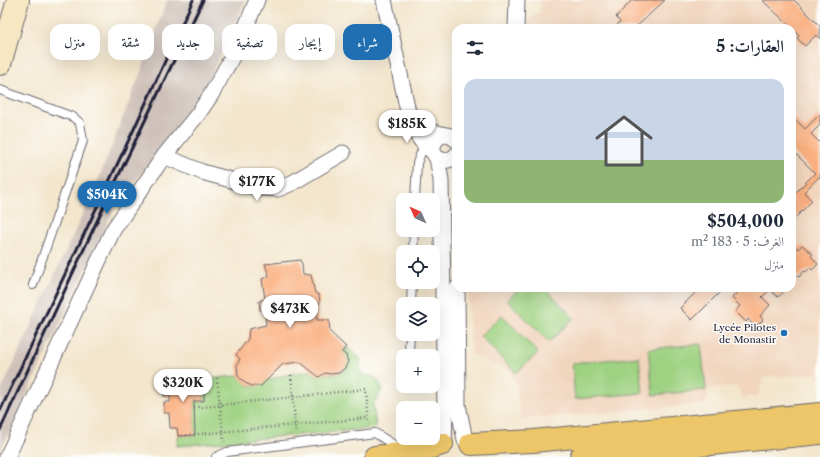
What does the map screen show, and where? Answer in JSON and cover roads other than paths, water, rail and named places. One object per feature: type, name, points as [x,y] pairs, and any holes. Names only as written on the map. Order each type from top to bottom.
[{"type":"main road","points":[[1,57],[5,26],[18,0]]},
{"type":"main road","points":[[375,457],[456,447],[820,414]]},
{"type":"main road","points":[[581,457],[820,433]]},
{"type":"street","points":[[7,457],[113,230],[164,156],[198,114],[211,95],[238,48],[258,0]]},
{"type":"street","points":[[384,0],[409,116],[414,131],[440,160],[448,160],[452,158]]},
{"type":"street","points":[[516,24],[517,0]]},
{"type":"street","points":[[409,116],[433,132],[452,135]]},
{"type":"street","points":[[452,135],[438,137],[435,140],[431,151],[441,180],[456,447]]},
{"type":"street","points":[[164,156],[202,172],[260,188],[278,189],[292,183],[343,153]]},
{"type":"street","points":[[456,447],[458,405],[457,292]]},
{"type":"lane","points":[[0,90],[74,116],[80,123],[83,141],[33,285]]},
{"type":"lane","points":[[415,193],[417,163],[431,151]]},
{"type":"lane","points":[[216,457],[227,452],[375,433],[407,453]]},
{"type":"railway","points":[[0,411],[134,129],[193,0]]},
{"type":"railway","points":[[0,430],[104,206],[203,0]]},
{"type":"place","name":"Lycée Pilotes de Monastir","points":[[784,333]]}]
